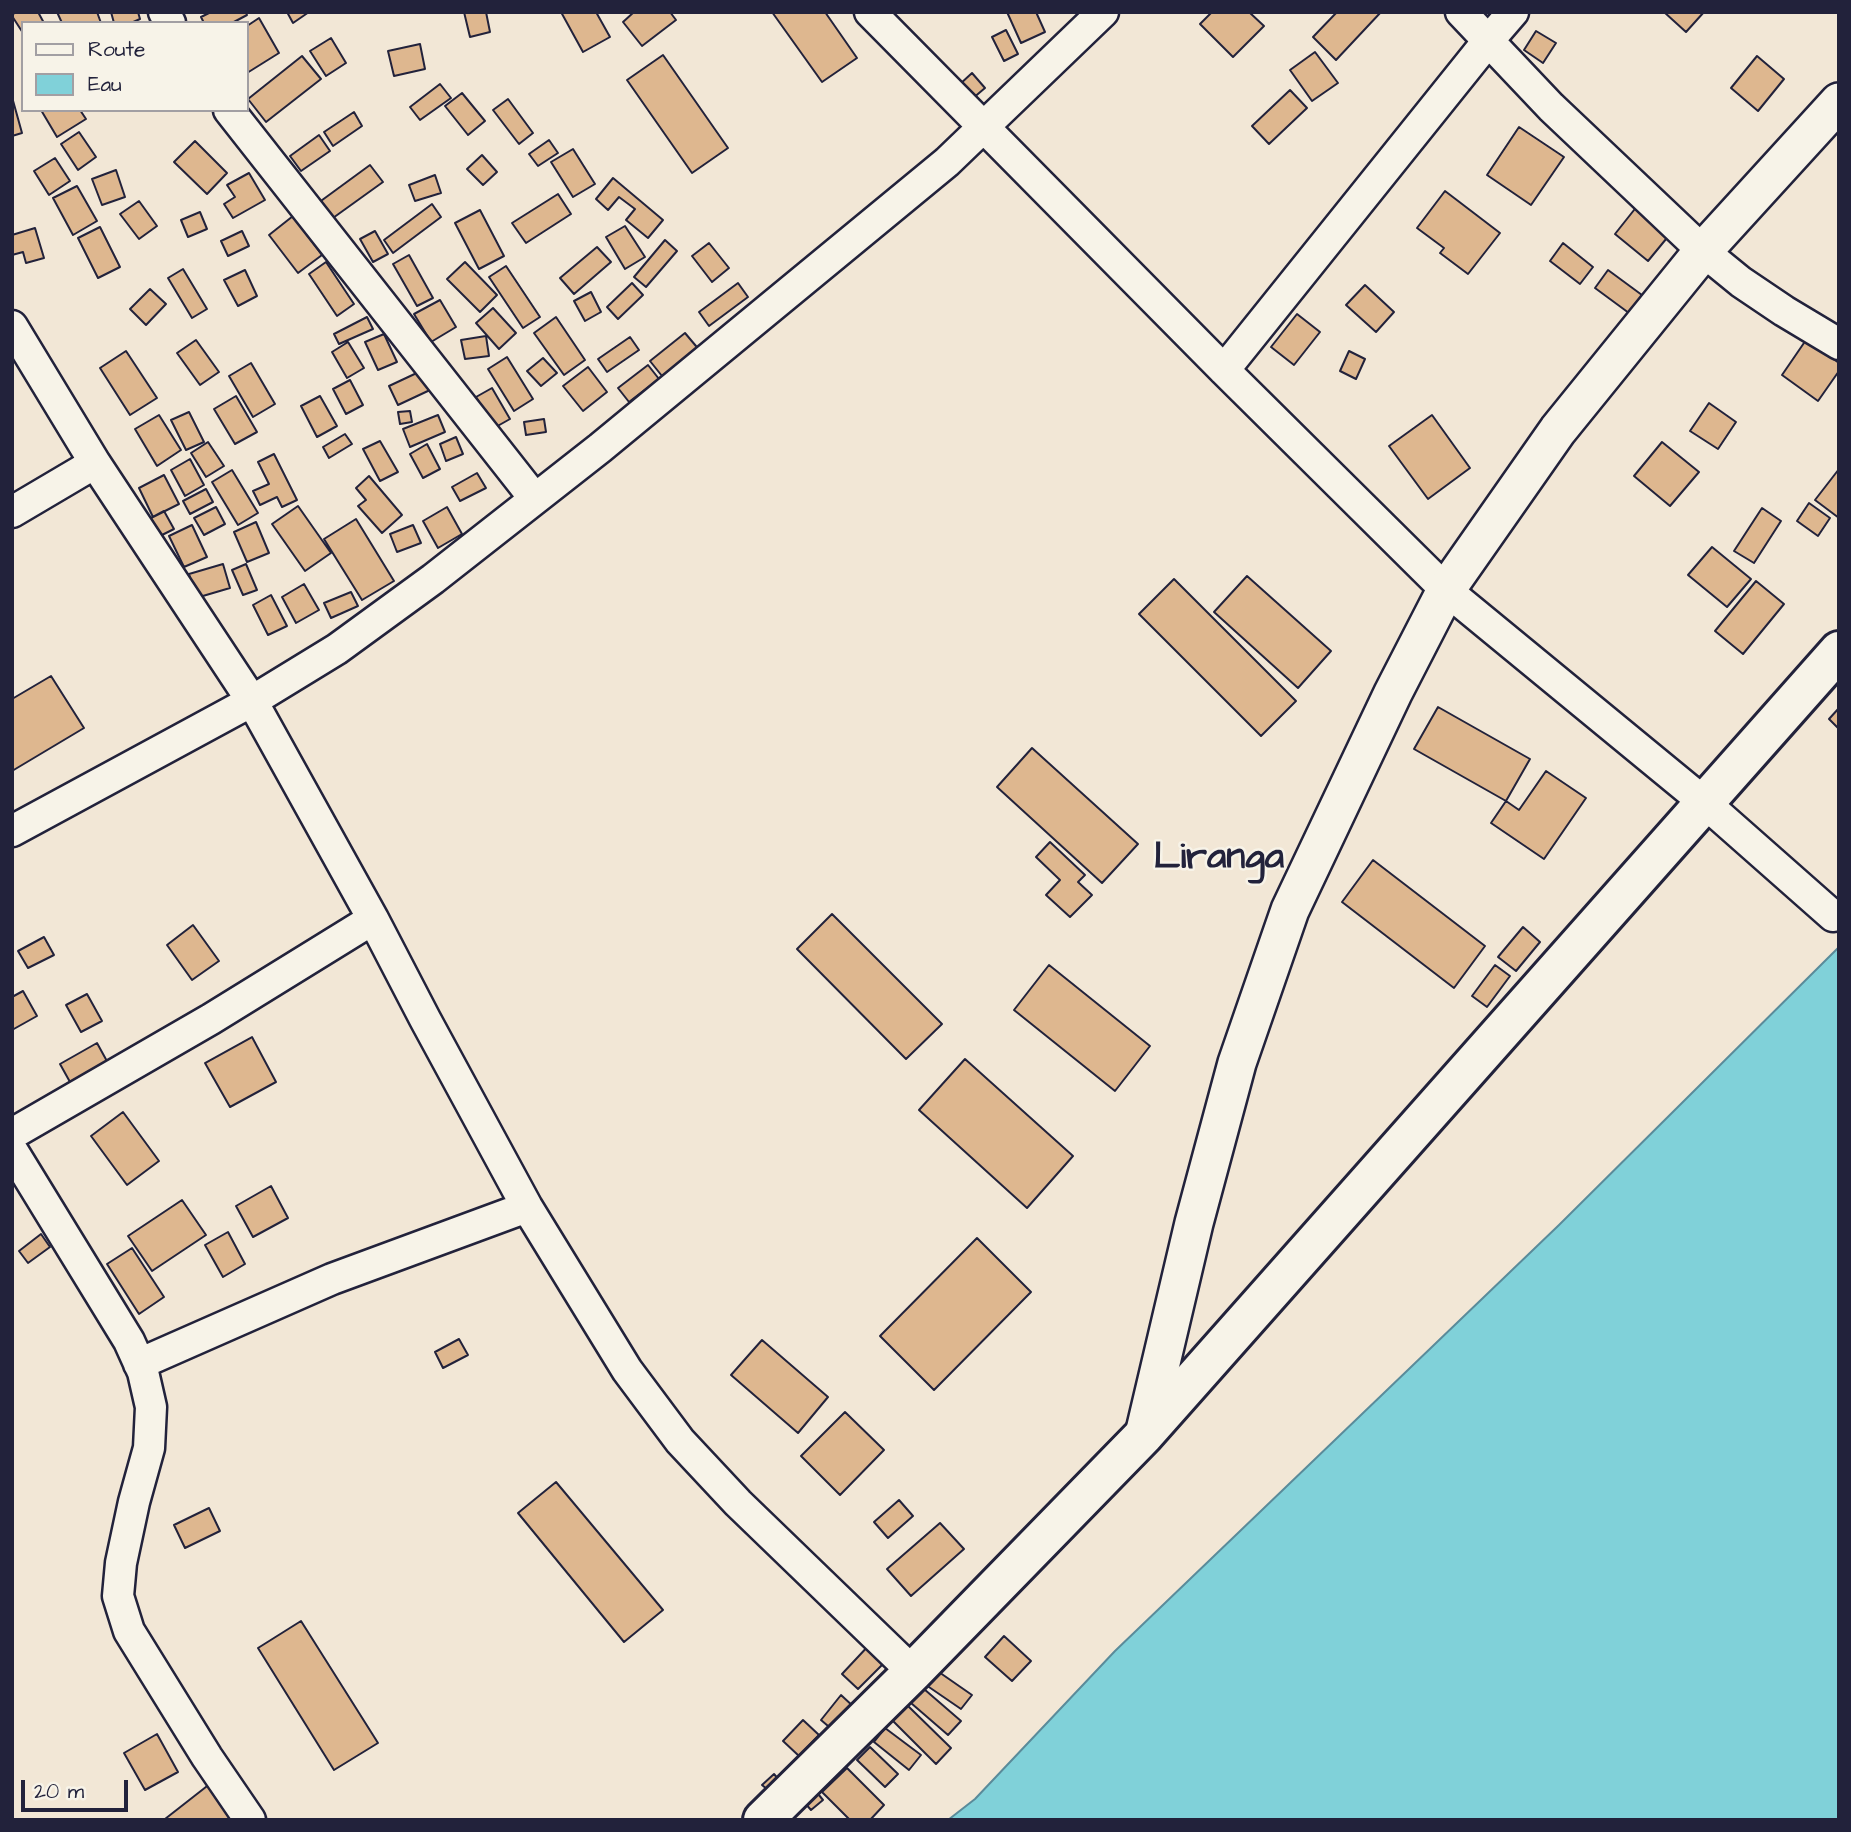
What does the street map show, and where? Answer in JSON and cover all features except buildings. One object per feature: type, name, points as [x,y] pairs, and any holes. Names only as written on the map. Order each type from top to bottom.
[{"type":"main road","points":[[763,1820],[913,1672],[1144,1435],[1839,651]]},
{"type":"street","points":[[870,12],[1446,590],[1705,803],[1833,916]]},
{"type":"street","points":[[12,831],[252,701],[337,649],[433,579],[600,448],[947,162],[1103,12]]},
{"type":"street","points":[[1461,12],[1551,107],[1703,251],[1741,282],[1839,344]]},
{"type":"street","points":[[1224,370],[1513,12]]},
{"type":"street","points":[[1144,1435],[1194,1223],[1237,1063],[1290,910],[1393,693],[1446,590],[1558,430],[1703,251],[1839,102]]},
{"type":"street","points":[[231,112],[535,499]]},
{"type":"street","points":[[12,326],[95,463],[252,701],[373,919],[527,1207],[627,1370],[680,1441],[738,1503],[913,1672]]},
{"type":"street","points":[[12,512],[95,463]]},
{"type":"street","points":[[12,1134],[211,1019],[373,919]]},
{"type":"street","points":[[12,1150],[129,1341],[143,1372],[151,1407],[149,1448],[121,1563],[118,1596],[130,1631],[207,1757],[250,1820]]},
{"type":"street","points":[[139,1363],[332,1279],[527,1207]]},
{"type":"water","points":[[1839,947],[1839,1820],[948,1820],[975,1799],[1115,1651],[1559,1225]]},
{"type":"district","name":"Liranga","points":[[1219,860]]}]
